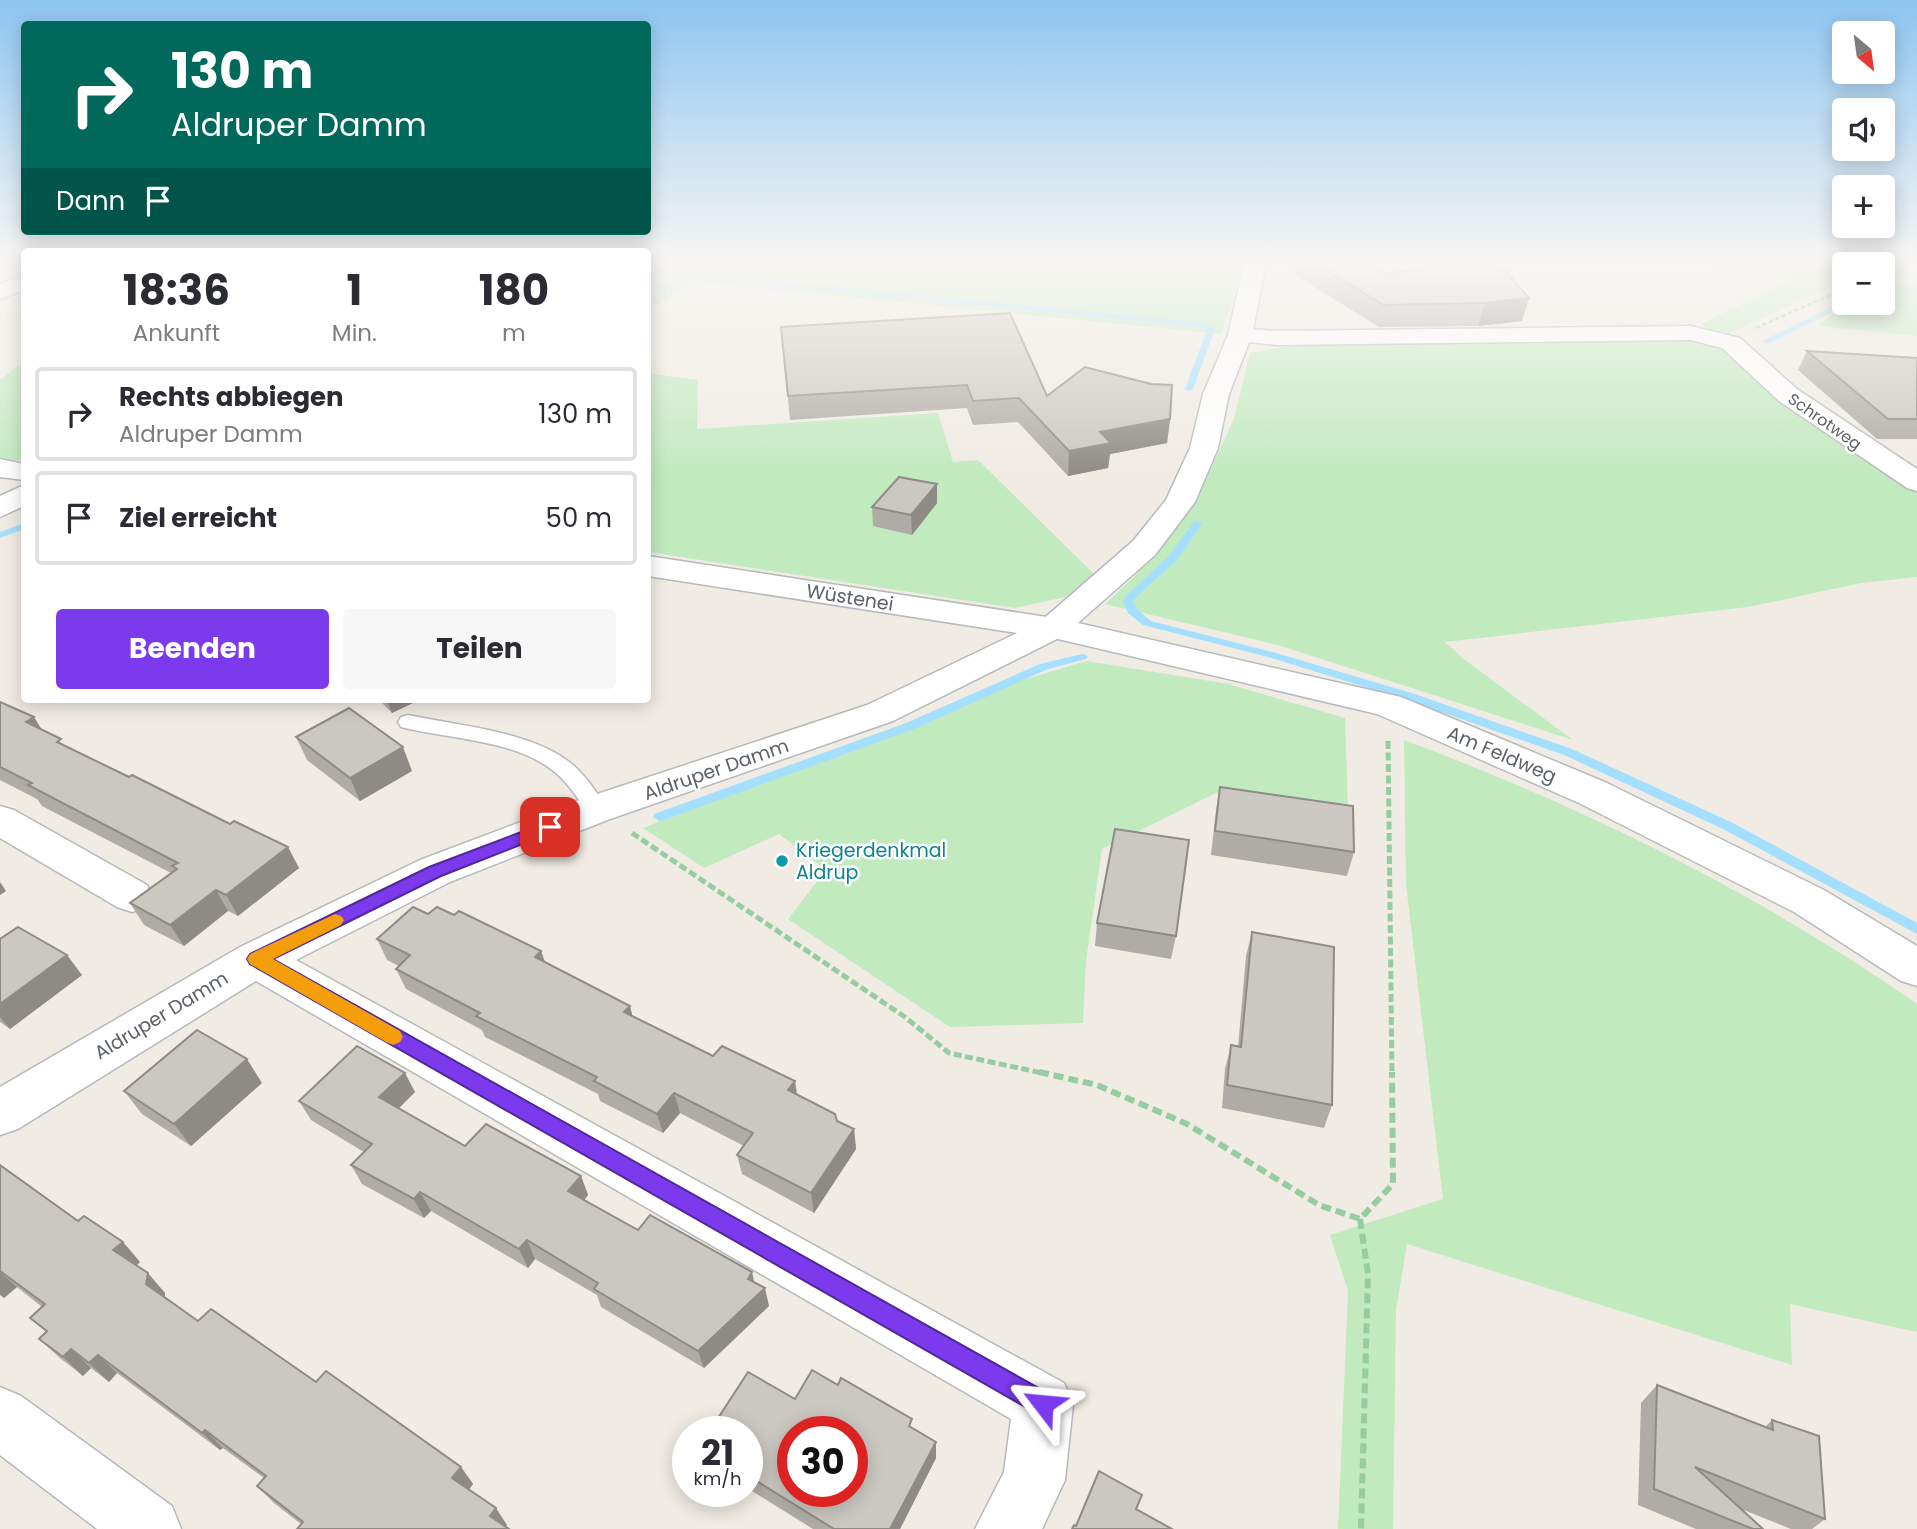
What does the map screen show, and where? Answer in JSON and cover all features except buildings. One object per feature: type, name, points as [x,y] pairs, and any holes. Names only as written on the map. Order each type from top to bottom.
[{"type":"street","name":"Schrotweg","points":[[1240,335],[1276,338],[1579,334]]},
{"type":"street","name":"Schrotweg","points":[[1696,334],[1731,343],[1788,395],[1917,482]]},
{"type":"street","name":"Aldruper Damm","points":[[0,1113],[256,959],[435,872],[596,809],[880,713],[1053,628],[1144,548],[1180,502],[1204,448],[1216,394],[1240,335]]},
{"type":"street","points":[[0,468],[21,472]]},
{"type":"street","points":[[0,508],[21,496]]},
{"type":"street","name":"Wüstenei","points":[[651,566],[1053,628]]},
{"type":"street","name":"Am Feldweg","points":[[1053,628],[1388,705],[1593,793],[1809,901],[1917,968]]},
{"type":"street","points":[[0,820],[132,896]]},
{"type":"street","points":[[256,959],[1043,1404],[1034,1480],[1007,1529]]},
{"type":"street","points":[[0,1419],[149,1529]]},
{"type":"lane","points":[[408,722],[507,744],[552,760],[580,785],[596,809]]},
{"type":"path","points":[[1731,343],[1742,334]]},
{"type":"path","points":[[1360,1219],[1393,1184],[1388,705]]},
{"type":"path","points":[[596,809],[905,1017],[949,1053],[1097,1085],[1187,1124],[1319,1205],[1360,1219]]},
{"type":"path","points":[[1360,1219],[1368,1274],[1362,1529]]},
{"type":"green space","points":[[1700,338],[1721,345],[1870,459],[1917,491],[1917,577],[1861,583],[1748,607],[1445,642],[1465,660],[1573,740],[1278,645],[1105,604],[1134,577],[1194,506],[1234,419],[1250,353],[1300,344]]},
{"type":"green space","points":[[21,363],[21,461],[0,458],[0,380]]},
{"type":"green space","points":[[651,373],[698,380],[697,429],[938,413],[953,462],[978,460],[1094,574],[1070,596],[1015,608],[651,552]]},
{"type":"green space","points":[[1087,661],[1228,684],[1345,718],[1348,810],[1216,793],[1102,849],[1086,961],[1083,1023],[950,1027],[788,919],[826,870],[779,834],[704,868],[643,828],[1015,682]]},
{"type":"green space","points":[[1404,740],[1538,794],[1669,856],[1796,926],[1917,1004],[1917,1332],[1790,1304],[1792,1365],[1407,1244],[1396,1310],[1393,1529],[1338,1529],[1348,1291],[1330,1235],[1443,1199],[1406,884]]},
{"type":"waterway","points":[[1189,389],[1209,334]]},
{"type":"waterway","points":[[1765,342],[1781,334]]},
{"type":"waterway","points":[[1197,524],[1172,559],[1130,597],[1128,602],[1132,611],[1147,623],[1272,655],[1411,697],[1568,752],[1728,826],[1917,929]]},
{"type":"waterway","points":[[0,535],[21,527]]},
{"type":"waterway","points":[[659,817],[910,726],[1044,666],[1082,657]]},
{"type":"slow traffic","points":[[335,920],[256,959],[393,1037]]},
{"type":"place","name":"Kriegerdenkmal Aldrup","points":[[782,861]]},
{"type":"route","points":[[550,827],[435,872],[256,959],[1043,1404]]}]
